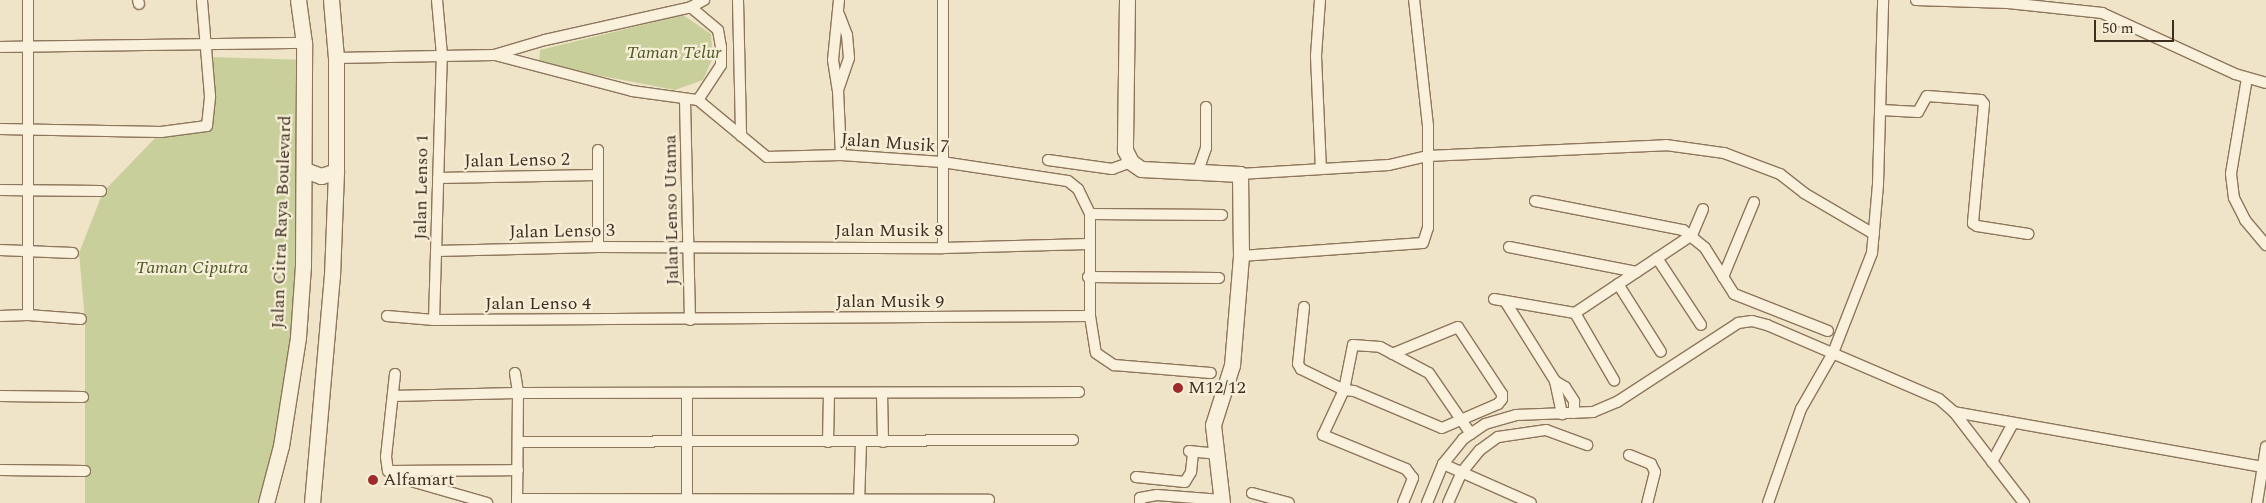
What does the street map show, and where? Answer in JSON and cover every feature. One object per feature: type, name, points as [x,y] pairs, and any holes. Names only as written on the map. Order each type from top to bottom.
[{"type":"main road","name":"Jalan Citra Raya Boulevard","points":[[271,500],[298,338],[305,170],[304,43],[298,0]]},
{"type":"main road","points":[[301,503],[312,496],[332,276],[336,171],[336,58],[331,0]]},
{"type":"main road","points":[[1127,0],[1125,150],[1131,162],[1142,169],[1197,174],[1240,174],[1241,256],[1232,365],[1213,424],[1222,501]]},
{"type":"main road","points":[[305,170],[321,176],[336,171]]},
{"type":"street","points":[[28,0],[28,315]]},
{"type":"street","points":[[0,129],[161,132],[207,126],[210,110],[208,46],[202,0]]},
{"type":"street","name":"Jalan Lenso 1","points":[[434,320],[442,55],[437,0]]},
{"type":"street","points":[[494,55],[545,40],[704,0]]},
{"type":"street","points":[[738,0],[741,136]]},
{"type":"street","points":[[839,0],[833,60],[838,90],[841,155]]},
{"type":"street","points":[[943,0],[943,248]]},
{"type":"street","points":[[1320,0],[1316,56],[1321,169]]},
{"type":"street","points":[[1241,256],[1423,243],[1428,228],[1428,126],[1414,0]]},
{"type":"street","points":[[1768,503],[1801,409],[1833,353],[1867,269],[1874,234],[1881,110],[1884,0]]},
{"type":"street","points":[[1916,0],[2008,3],[2102,13],[2247,78],[2266,83]]},
{"type":"street","points":[[336,58],[494,55],[632,91],[685,100],[698,100],[721,65],[721,46],[718,30],[691,3]]},
{"type":"street","points":[[838,14],[847,35],[849,58],[838,90]]},
{"type":"street","points":[[0,47],[208,46],[304,43]]},
{"type":"street","points":[[2247,78],[2231,174],[2234,198],[2245,220],[2266,245]]},
{"type":"street","points":[[1881,110],[1918,112],[1927,96],[1981,100],[1984,104],[1973,223],[1977,226],[2028,234]]},
{"type":"street","name":"Jalan Lenso Utama","points":[[685,100],[690,320]]},
{"type":"street","name":"Jalan Musik 7","points":[[698,100],[767,157],[841,155],[942,162],[1068,181],[1078,189],[1090,214]]},
{"type":"street","points":[[1197,174],[1206,148],[1206,107]]},
{"type":"street","points":[[1240,174],[1388,165],[1427,156],[1666,146],[1724,153],[1780,174],[1804,193],[1874,234]]},
{"type":"street","points":[[598,150],[598,247]]},
{"type":"street","points":[[1048,160],[1112,169],[1131,162]]},
{"type":"street","name":"Jalan Lenso 2","points":[[438,178],[597,175]]},
{"type":"street","points":[[0,190],[101,192]]},
{"type":"street","points":[[1535,201],[1683,230],[1692,235],[1705,248],[1734,294],[1828,331]]},
{"type":"street","points":[[1723,277],[1754,202]]},
{"type":"street","points":[[1494,299],[1575,312],[1692,235],[1702,209]]},
{"type":"street","points":[[1211,373],[1114,365],[1104,362],[1096,353],[1090,316],[1088,277],[1090,214],[1222,215]]},
{"type":"street","name":"Jalan Musik 8","points":[[689,246],[943,248],[1088,244]]},
{"type":"street","name":"Jalan Lenso 3","points":[[436,252],[689,246]]},
{"type":"street","points":[[1510,247],[1637,272]]},
{"type":"street","points":[[0,250],[72,252]]},
{"type":"street","points":[[1657,258],[1701,325]]},
{"type":"street","points":[[1088,277],[1219,278]]},
{"type":"street","points":[[1618,284],[1661,352]]},
{"type":"street","points":[[1505,301],[1555,381],[1562,414]]},
{"type":"street","points":[[1304,307],[1298,364],[1301,369],[1344,390],[1354,391],[1442,428],[1498,404],[1502,394],[1458,327],[1392,354]]},
{"type":"street","points":[[1575,312],[1614,380]]},
{"type":"street","points":[[0,316],[28,315],[81,319]]},
{"type":"street","name":"Jalan Lenso 4","points":[[387,316],[434,320],[690,320]]},
{"type":"street","name":"Jalan Musik 9","points":[[690,320],[1090,316]]},
{"type":"street","points":[[1428,503],[1444,464],[1470,434],[1485,424],[1516,415],[1593,412],[1617,402],[1738,323],[1767,324],[1939,398],[1954,412],[2024,503]]},
{"type":"street","points":[[1402,503],[1413,478],[1406,469],[1323,435],[1344,390],[1353,345],[1380,347],[1430,373],[1470,434]]},
{"type":"street","points":[[515,373],[518,393],[517,501],[989,500]]},
{"type":"street","points":[[395,374],[386,457],[388,471],[397,477],[487,503]]},
{"type":"street","points":[[1555,381],[1565,387],[1574,401],[1574,413]]},
{"type":"street","points":[[392,396],[518,393],[687,395],[1079,392]]},
{"type":"street","points":[[828,442],[830,393]]},
{"type":"street","points":[[882,393],[883,442]]},
{"type":"street","points":[[687,395],[687,501]]},
{"type":"street","points":[[0,396],[83,397]]},
{"type":"street","points":[[1954,412],[2262,467]]},
{"type":"street","points":[[1992,462],[2013,423]]},
{"type":"street","points":[[1448,503],[1462,472],[1480,450],[1498,437],[1546,430],[1587,445]]},
{"type":"street","points":[[518,442],[687,444],[1073,440]]},
{"type":"street","points":[[859,501],[861,442]]},
{"type":"street","points":[[2257,503],[2266,447]]},
{"type":"street","points":[[1136,478],[1185,482],[1191,472],[1191,451],[1218,454]]},
{"type":"street","points":[[1628,455],[1651,464],[1655,472],[1648,503]]},
{"type":"street","points":[[1444,464],[1531,503]]},
{"type":"street","points":[[0,470],[85,471]]},
{"type":"street","points":[[388,471],[518,470]]},
{"type":"street","points":[[1252,493],[1289,503]]},
{"type":"street","points":[[1140,503],[1140,498],[1157,495],[1222,501]]},
{"type":"green space","name":"Taman Telur","points":[[683,15],[711,34],[713,57],[703,80],[675,90],[539,64],[540,50]]},
{"type":"green space","name":"Taman Ciputra","points":[[212,57],[308,60],[303,266],[266,503],[85,503],[85,320],[79,253],[103,192],[161,132],[211,120]]},
{"type":"place","name":"M12/12","points":[[1178,388]]},
{"type":"place","name":"Alfamart","points":[[373,480]]}]
